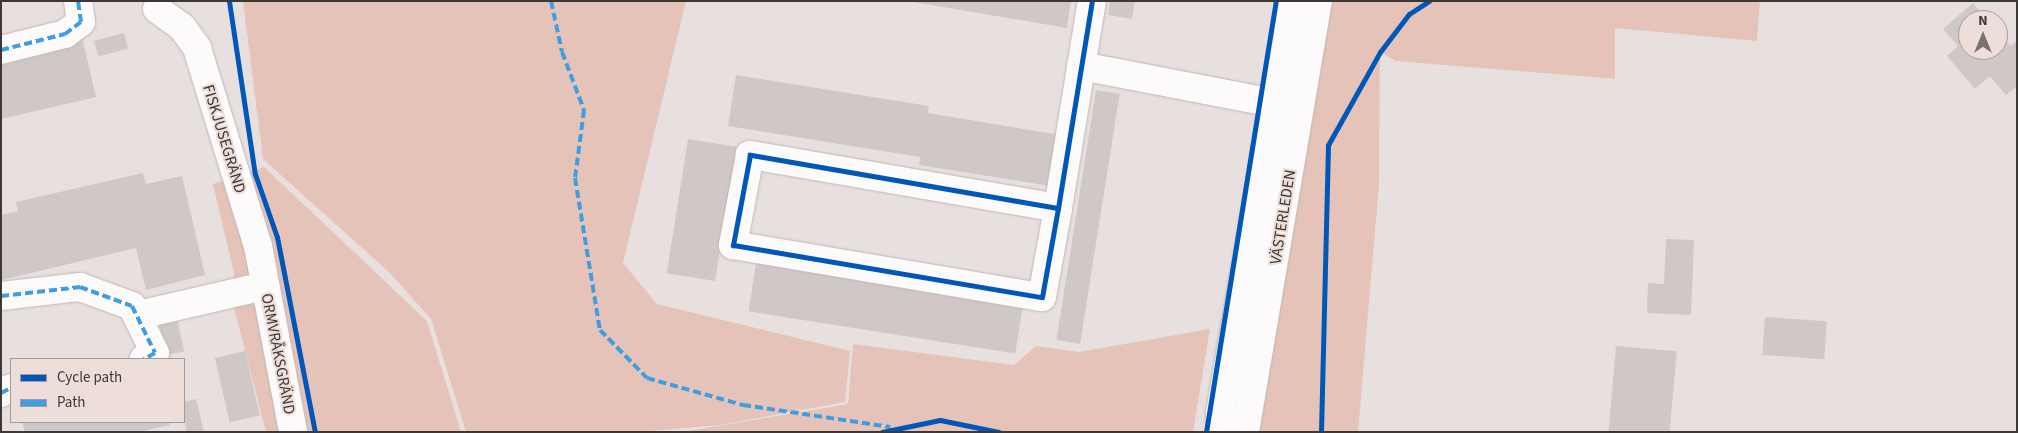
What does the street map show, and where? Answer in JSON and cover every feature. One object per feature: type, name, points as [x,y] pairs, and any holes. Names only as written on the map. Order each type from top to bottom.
[{"type":"street","points":[[1,50],[65,34],[81,22],[78,1]]},
{"type":"street","points":[[1058,208],[750,155],[733,246],[1042,297],[1058,208],[1092,1]]},
{"type":"street","name":"VÄSTERLEDEN","points":[[1245,432],[1288,106],[1292,1]]},
{"type":"street","name":"VÄSTERLEDEN","points":[[1222,432],[1220,413],[1288,106],[1318,1]]},
{"type":"street","name":"FISKJUSEGRÄND","points":[[157,9],[182,27],[197,48],[258,246],[265,286]]},
{"type":"street","points":[[1081,66],[1288,106]]},
{"type":"street","name":"ORMVRÅKSGRÄND","points":[[139,315],[265,286],[293,432]]},
{"type":"street","points":[[1,296],[80,287],[132,306],[139,315],[155,353],[146,358]]},
{"type":"shaded area","points":[[243,1],[686,1],[623,263],[657,304],[850,351],[845,402],[720,425],[637,432],[466,432],[431,319],[390,273],[263,159]]},
{"type":"shaded area","points":[[1328,1],[1760,1],[1757,41],[1615,28],[1615,79],[1396,61],[1380,52],[1379,184],[1358,432],[1254,432]]},
{"type":"shaded area","points":[[264,167],[427,321],[461,432],[266,432],[233,304],[234,273],[213,184]]},
{"type":"shaded area","points":[[1210,329],[1193,432],[682,432],[848,404],[853,344],[1014,365],[1036,346],[1079,352]]},
{"type":"building","points":[[908,1],[1071,1],[1067,28]]},
{"type":"building","points":[[1110,1],[1135,1],[1132,19],[1108,15]]},
{"type":"building","points":[[1973,3],[1979,10],[1965,10]]},
{"type":"building","points":[[1958,16],[1958,46],[1943,29]]},
{"type":"building","points":[[124,33],[128,48],[98,56],[94,41]]},
{"type":"building","points":[[82,37],[96,97],[1,119],[1,55]]},
{"type":"building","points":[[2017,40],[2017,86],[2006,95],[1990,76],[1975,89],[1947,56],[1958,46],[1958,60],[2008,60],[2008,43],[2011,46]]},
{"type":"building","points":[[736,75],[929,106],[928,113],[1060,135],[1051,186],[919,165],[920,157],[728,126]]},
{"type":"building","points":[[1096,90],[1120,94],[1080,344],[1056,340]]},
{"type":"building","points":[[688,139],[736,147],[715,281],[667,273]]},
{"type":"building","points":[[143,173],[146,184],[182,176],[205,275],[146,290],[136,248],[1,280],[1,215],[18,211],[16,202]]},
{"type":"building","points":[[1666,239],[1694,240],[1691,315],[1647,313],[1648,283],[1664,284]]},
{"type":"building","points":[[757,258],[1024,300],[1015,354],[749,311]]},
{"type":"building","points":[[1765,317],[1827,321],[1824,359],[1762,355]]},
{"type":"building","points":[[177,318],[184,351],[165,355],[158,322]]},
{"type":"building","points":[[1616,346],[1677,351],[1670,432],[1609,432]]},
{"type":"building","points":[[245,351],[260,415],[230,422],[215,358]]},
{"type":"building","points":[[196,399],[204,432],[186,432],[185,402]]},
{"type":"building","points":[[22,423],[169,423],[170,425],[138,432],[25,432]]},
{"type":"marked path","points":[[1,50],[65,34],[81,22],[78,1]]},
{"type":"marked path","points":[[551,1],[562,52],[584,110],[575,178],[600,330],[647,378],[743,405],[890,427]]},
{"type":"marked path","points":[[1,296],[80,287],[132,306],[155,353],[146,358]]},
{"type":"marked path","points":[[1,393],[10,388]]},
{"type":"cycle path","points":[[229,1],[255,174],[277,237],[315,432]]},
{"type":"cycle path","points":[[1058,208],[750,155],[733,245],[1042,297],[1058,208],[1092,1]]},
{"type":"cycle path","points":[[1206,432],[1276,1]]},
{"type":"cycle path","points":[[1321,432],[1328,145],[1380,52],[1409,14],[1429,1]]},
{"type":"cycle path","points":[[882,432],[940,420],[999,432]]}]
